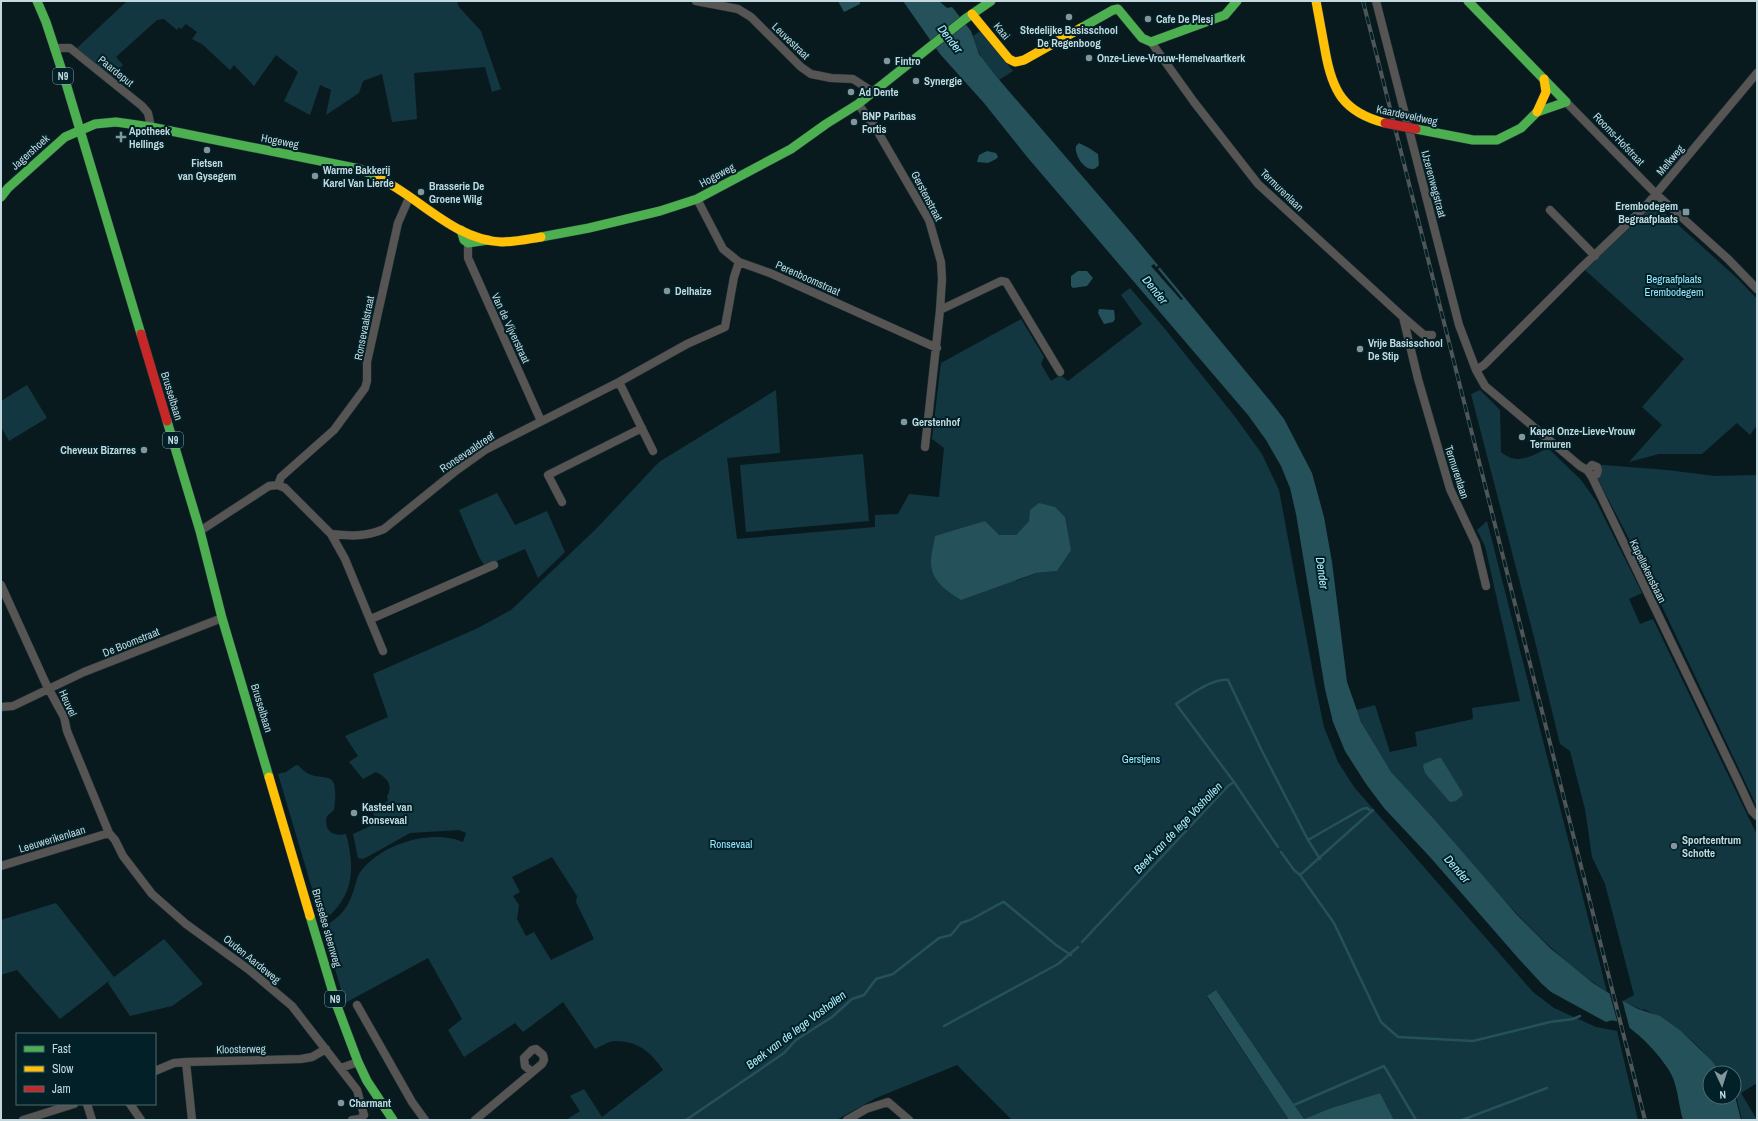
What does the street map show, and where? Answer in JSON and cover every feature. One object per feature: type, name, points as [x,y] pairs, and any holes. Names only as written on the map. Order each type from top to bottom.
[{"type":"street","name":"Brusselbaan","points":[[38,1],[80,130],[200,532],[222,618],[276,801]]},
{"type":"street","name":"Leuvestraat","points":[[696,1],[714,3],[738,9],[751,18],[801,67],[811,74],[830,78],[854,79],[873,92]]},
{"type":"street","name":"Hogeweg","points":[[80,130],[95,124],[116,122],[151,127],[360,169],[378,177],[454,228],[501,242],[519,241],[589,228],[660,212],[697,199],[791,149],[826,124],[858,104],[968,16],[991,1]]},
{"type":"street","points":[[1151,42],[1225,16],[1237,1]]},
{"type":"street","name":"Kaardeveldweg","points":[[1316,1],[1332,83],[1342,101],[1356,112],[1372,120],[1473,140],[1489,141],[1506,137],[1521,128],[1536,112],[1566,102]]},
{"type":"street","name":"IJzerenwegstraat","points":[[1376,1],[1459,325],[1476,370]]},
{"type":"street","name":"Rooms-Hofstraat","points":[[1468,1],[1656,194],[1728,259],[1757,289]]},
{"type":"street","name":"Kaai","points":[[968,16],[1009,59],[1015,62],[1024,60],[1113,10],[1122,12],[1142,38],[1151,42]]},
{"type":"street","name":"Termurenlaan","points":[[1151,42],[1194,102],[1258,184],[1403,317],[1424,335],[1432,335]]},
{"type":"street","name":"Paardeput","points":[[54,48],[70,48],[142,106],[148,113],[151,127]]},
{"type":"street","name":"Melkweg","points":[[1476,370],[1484,365],[1623,229],[1656,194],[1757,73]]},
{"type":"street","points":[[1536,112],[1546,93],[1544,79]]},
{"type":"street","name":"Gerstenstraat","points":[[858,104],[875,127],[929,220],[941,262],[942,279],[937,348],[925,447]]},
{"type":"street","name":"Jagershoek","points":[[1,197],[8,188],[65,137],[80,130]]},
{"type":"street","name":"Ronsevaalstraat","points":[[278,485],[281,477],[334,430],[364,388],[367,381],[367,362],[398,223],[409,198]]},
{"type":"street","name":"Perenboomstraat","points":[[697,199],[723,249],[739,262],[770,273],[937,348]]},
{"type":"street","points":[[1550,210],[1594,256]]},
{"type":"street","points":[[461,230],[464,240],[468,243]]},
{"type":"street","name":"Hogeweg","points":[[468,243],[492,240]]},
{"type":"street","name":"Van de Vijverstraat","points":[[468,243],[467,254],[469,261],[541,421]]},
{"type":"street","name":"Ronsevaaldreef","points":[[331,534],[361,536],[372,534],[384,529],[457,470],[485,450],[619,382],[687,344],[725,327],[734,277],[739,262]]},
{"type":"street","points":[[940,310],[1001,281],[1006,282],[1060,372]]},
{"type":"street","name":"Termurenlaan","points":[[1403,317],[1418,379],[1450,489],[1476,544],[1486,586]]},
{"type":"street","name":"Kapellekensbaan","points":[[1476,370],[1485,386],[1589,473],[1746,799],[1752,811],[1757,816]]},
{"type":"street","points":[[619,382],[653,450]]},
{"type":"street","points":[[562,502],[548,475],[642,428]]},
{"type":"street","points":[[200,532],[269,486],[278,485],[285,488],[331,534],[345,559],[383,651]]},
{"type":"street","points":[[371,619],[494,565]]},
{"type":"street","name":"Heuvel","points":[[1,585],[46,684],[50,688],[64,717],[67,731],[109,833]]},
{"type":"street","name":"De Boomstraat","points":[[1,707],[13,706],[84,672],[222,618]]},
{"type":"street","name":"Brusselse steenweg","points":[[276,801],[337,1006],[358,1062],[367,1081],[391,1119]]},
{"type":"street","name":"Leeuwerikenlaan","points":[[1,866],[109,833]]},
{"type":"street","name":"Ouden Aardeweg","points":[[109,833],[115,840],[123,856],[152,894],[186,924],[248,969],[292,1006],[357,1090],[366,1118]]},
{"type":"street","points":[[357,1005],[406,1093],[425,1120]]},
{"type":"street","name":"Kloosterweg","points":[[156,1071],[174,1063],[186,1062],[301,1059],[312,1057],[326,1049]]},
{"type":"street","points":[[186,1062],[192,1120]]},
{"type":"street","points":[[341,1068],[358,1062]]},
{"type":"street","points":[[475,1120],[532,1072]]},
{"type":"street","points":[[846,1120],[866,1109],[888,1102],[909,1120]]},
{"type":"street","points":[[23,1120],[71,1105]]},
{"type":"street","points":[[87,1105],[92,1120]]},
{"type":"street","points":[[131,1105],[141,1120]]},
{"type":"street","points":[[352,1120],[366,1118]]},
{"type":"green space","points":[[127,1],[457,1],[459,7],[481,31],[501,89],[492,92],[485,67],[414,73],[417,119],[392,122],[382,74],[363,81],[359,93],[326,115],[331,90],[320,85],[310,115],[284,101],[298,72],[276,55],[254,86],[234,65],[230,70],[202,44],[192,39],[197,32],[186,24],[181,29],[179,27],[177,30],[164,19],[157,20],[116,57],[123,65],[112,76],[76,49]]},
{"type":"green space","points":[[980,31],[1013,71],[999,80],[987,65],[977,48],[973,36]]},
{"type":"green space","name":"Begraafplaats Erembodegem","points":[[1655,204],[1738,279],[1757,299],[1757,425],[1750,435],[1737,423],[1702,454],[1659,454],[1629,462],[1662,425],[1642,407],[1684,359],[1585,270]]},
{"type":"green space","points":[[1130,288],[1165,329],[1236,418],[1262,454],[1279,490],[1324,727],[1338,762],[1354,787],[1533,992],[1554,1008],[1596,1027],[1617,1031],[1638,1120],[1394,1120],[1380,1093],[1331,1108],[1304,1119],[1216,990],[1207,997],[1289,1120],[1012,1120],[957,1065],[876,1098],[836,1120],[566,1120],[580,1111],[570,1096],[584,1089],[602,1117],[663,1070],[649,1053],[631,1043],[613,1041],[595,1049],[563,1002],[523,1032],[515,1023],[464,1057],[448,1030],[462,1019],[428,958],[345,1003],[323,928],[337,918],[347,906],[359,874],[379,855],[392,847],[421,838],[450,838],[463,842],[466,833],[459,830],[410,833],[363,859],[358,858],[353,834],[377,823],[373,813],[378,810],[377,807],[388,801],[387,796],[390,788],[386,779],[376,772],[363,779],[349,762],[358,756],[345,736],[388,717],[373,674],[478,628],[511,610],[597,528],[659,462],[776,390],[780,453],[727,458],[737,539],[875,527],[875,515],[898,514],[909,494],[939,497],[944,448],[932,439],[941,363],[1021,319],[1044,357],[1041,364],[1051,381],[1060,375],[1068,381],[1142,324],[1121,295]],"holes":[[[1029,521],[1057,571],[1036,573],[1016,581],[999,535],[1016,535]],[[552,857],[577,896],[576,902],[594,939],[551,960],[534,932],[526,936],[517,919],[519,905],[513,896],[520,892],[512,877]]]},
{"type":"green space","points":[[27,385],[47,418],[9,441],[1,427],[1,401]]},
{"type":"green space","points":[[1480,390],[1500,410],[1501,452],[1507,456],[1519,459],[1548,448],[1581,480],[1596,501],[1642,593],[1629,599],[1640,624],[1653,619],[1757,835],[1757,1083],[1742,1092],[1742,1065],[1714,1065],[1696,1044],[1676,1028],[1655,1014],[1623,1001],[1634,995],[1605,884],[1592,857],[1585,809],[1570,751],[1560,744],[1471,394]]},
{"type":"green space","points":[[863,454],[869,521],[746,532],[740,465]]},
{"type":"green space","points":[[1590,464],[1667,470],[1715,476],[1757,475],[1757,807],[1641,562]]},
{"type":"green space","points":[[497,493],[515,525],[547,511],[565,552],[538,578],[525,549],[485,566],[479,557],[459,510]]},
{"type":"green space","points":[[1487,521],[1607,992],[1561,957],[1500,895],[1437,822],[1390,771],[1371,741],[1356,710],[1375,705],[1390,752],[1417,746],[1415,732],[1473,719],[1472,708],[1520,701],[1485,546],[1477,530]]},
{"type":"green space","points":[[296,765],[314,776],[331,780],[334,785],[335,794],[334,810],[327,816],[326,825],[333,833],[341,835],[346,834],[349,847],[351,872],[346,893],[332,913],[322,922],[278,774],[286,772]]},
{"type":"green space","points":[[56,903],[114,977],[164,939],[203,984],[172,1006],[130,1016],[108,983],[109,981],[60,1019],[17,970],[1,975],[1,920]]},
{"type":"green space","points":[[1742,1095],[1757,1120],[1742,1120],[1738,1105],[1742,1105]]},
{"type":"water","points":[[838,1],[860,1],[860,4],[844,12]]},
{"type":"water","name":"Dender","points":[[903,1],[939,1],[947,8],[952,7],[971,31],[979,54],[995,75],[1133,235],[1284,419],[1312,473],[1324,517],[1332,562],[1347,682],[1361,722],[1391,772],[1435,820],[1517,915],[1550,948],[1593,983],[1607,992],[1638,1009],[1660,1016],[1681,1031],[1712,1061],[1715,1065],[1702,1065],[1702,1105],[1737,1105],[1741,1120],[1683,1120],[1673,1078],[1664,1063],[1648,1044],[1622,1023],[1613,1021],[1606,1022],[1551,992],[1542,984],[1430,857],[1384,808],[1366,784],[1345,751],[1333,722],[1325,689],[1296,514],[1290,488],[1281,466],[1266,440],[1248,415],[1028,158],[984,103],[940,54]]},
{"type":"water","points":[[1079,143],[1098,154],[1099,165],[1091,169],[1087,168],[1083,164],[1076,151],[1076,146]]},
{"type":"water","points":[[987,151],[996,153],[998,157],[988,163],[977,162],[979,155]]},
{"type":"water","points":[[1078,271],[1087,271],[1093,278],[1087,286],[1073,288],[1071,286],[1071,276]]},
{"type":"water","points":[[1099,309],[1114,310],[1115,319],[1113,322],[1104,324],[1098,313]]},
{"type":"water","points":[[1039,503],[1055,507],[1065,517],[1071,550],[1057,571],[1036,573],[961,600],[945,589],[937,580],[932,569],[931,562],[935,536],[985,521],[999,535],[1016,535],[1029,521],[1030,510]]},
{"type":"water","points":[[1441,758],[1462,792],[1463,795],[1456,801],[1450,802],[1425,773],[1423,766],[1424,764]]},
{"type":"water","points":[[1216,990],[1304,1119],[1331,1108],[1380,1093],[1394,1120],[1289,1120],[1207,996]]},
{"type":"pier","points":[[1154,264],[1156,267],[1159,265],[1161,266],[1158,269],[1183,299],[1181,300],[1151,266]]},
{"type":"pier","points":[[1609,991],[1622,999],[1630,1030],[1618,1024]]},
{"type":"waterway","points":[[1234,782],[1176,704],[1201,688],[1216,681],[1222,680],[1228,680],[1262,751],[1308,840]]},
{"type":"waterway","name":"Beek van de lege Voshollen","points":[[1082,942],[1228,786],[1234,782],[1278,847]]},
{"type":"waterway","points":[[1320,859],[1308,840],[1362,809],[1367,808],[1371,811]]},
{"type":"waterway","name":"Beek van de lege Voshollen","points":[[1281,852],[1294,870],[1300,875],[1373,810]]},
{"type":"waterway","points":[[1300,875],[1334,923],[1381,1022],[1398,1037],[1473,1041],[1550,1022],[1573,1019],[1580,1016]]},
{"type":"waterway","name":"Beek van de lege Voshollen","points":[[686,1120],[784,1053],[796,1040],[832,1017],[852,999],[864,995],[876,979],[893,974],[939,938],[951,935],[961,923],[970,920],[1001,903],[1004,902],[1056,945],[1071,955]]},
{"type":"waterway","name":"Beek van de lege Voshollen","points":[[944,1026],[1058,964],[1078,947]]},
{"type":"waterway","points":[[1294,1105],[1384,1066],[1416,1120]]},
{"type":"waterway","points":[[1462,1120],[1547,1088]]},
{"type":"railway","points":[[1363,1],[1645,1120]]},
{"type":"traffic: fast","points":[[37,1],[46,22],[65,80],[141,334]]},
{"type":"traffic: fast","points":[[541,237],[589,228],[660,211],[697,199],[791,149],[826,124],[858,104],[965,19],[991,1]]},
{"type":"traffic: fast","points":[[1081,28],[1113,10],[1118,9],[1142,38],[1151,42],[1225,15],[1237,1]]},
{"type":"traffic: fast","points":[[1416,129],[1473,140],[1497,140],[1521,128],[1537,112],[1566,102],[1468,1]]},
{"type":"traffic: fast","points":[[1,197],[8,188],[65,137],[95,124],[116,122],[151,127],[360,169],[379,178]]},
{"type":"traffic: fast","points":[[461,230],[464,240],[468,243],[488,240]]},
{"type":"traffic: fast","points":[[167,421],[200,531],[222,618],[269,777]]},
{"type":"traffic: fast","points":[[310,916],[337,1006],[358,1062],[367,1081],[393,1120]]},
{"type":"traffic: slow","points":[[1316,1],[1328,64],[1331,77],[1336,88],[1349,106],[1359,113],[1385,123]]},
{"type":"traffic: slow","points":[[972,14],[1009,59],[1015,62],[1024,60],[1081,28]]},
{"type":"traffic: slow","points":[[1537,112],[1546,92],[1544,79]]},
{"type":"traffic: slow","points":[[379,178],[394,186],[453,226],[468,234],[502,242],[541,237]]},
{"type":"traffic: slow","points":[[269,777],[310,916]]},
{"type":"traffic: jam","points":[[1385,123],[1416,129]]},
{"type":"traffic: jam","points":[[141,334],[167,421]]},
{"type":"place","name":"Stedelijke Basisschool De Regenboog","points":[[1069,17]]},
{"type":"place","name":"Cafe De Plesj","points":[[1148,19]]},
{"type":"place","name":"Onze-Lieve-Vrouw-Hemelvaartkerk","points":[[1089,58]]},
{"type":"place","name":"Fintro","points":[[887,61]]},
{"type":"place","name":"Synergie","points":[[916,81]]},
{"type":"place","name":"Ad Dente","points":[[851,92]]},
{"type":"place","name":"BNP Paribas Fortis","points":[[854,122]]},
{"type":"place","name":"Apotheek Hellings","points":[[121,137]]},
{"type":"place","name":"Fietsen van Gysegem","points":[[207,150]]},
{"type":"place","name":"Warme Bakkerij Karel Van Lierde","points":[[315,176]]},
{"type":"place","name":"Brasserie De Groene Wilg","points":[[421,192]]},
{"type":"place","name":"Erembodegem Begraafplaats","points":[[1686,212]]},
{"type":"place","name":"Delhaize","points":[[667,291]]},
{"type":"place","name":"Vrije Basisschool De Stip","points":[[1360,349]]},
{"type":"place","name":"Gerstenhof","points":[[904,422]]},
{"type":"place","name":"Kapel Onze-Lieve-Vrouw Termuren","points":[[1522,437]]},
{"type":"place","name":"Cheveux Bizarres","points":[[144,450]]},
{"type":"place","name":"Kasteel van Ronsevaal","points":[[354,813]]},
{"type":"place","name":"Sportcentrum Schotte","points":[[1674,846]]},
{"type":"place","name":"Charmant","points":[[341,1103]]},
{"type":"park label","name":"Gerstjens","points":[[1141,759]]},
{"type":"park label","name":"Ronsevaal","points":[[731,844]]}]
